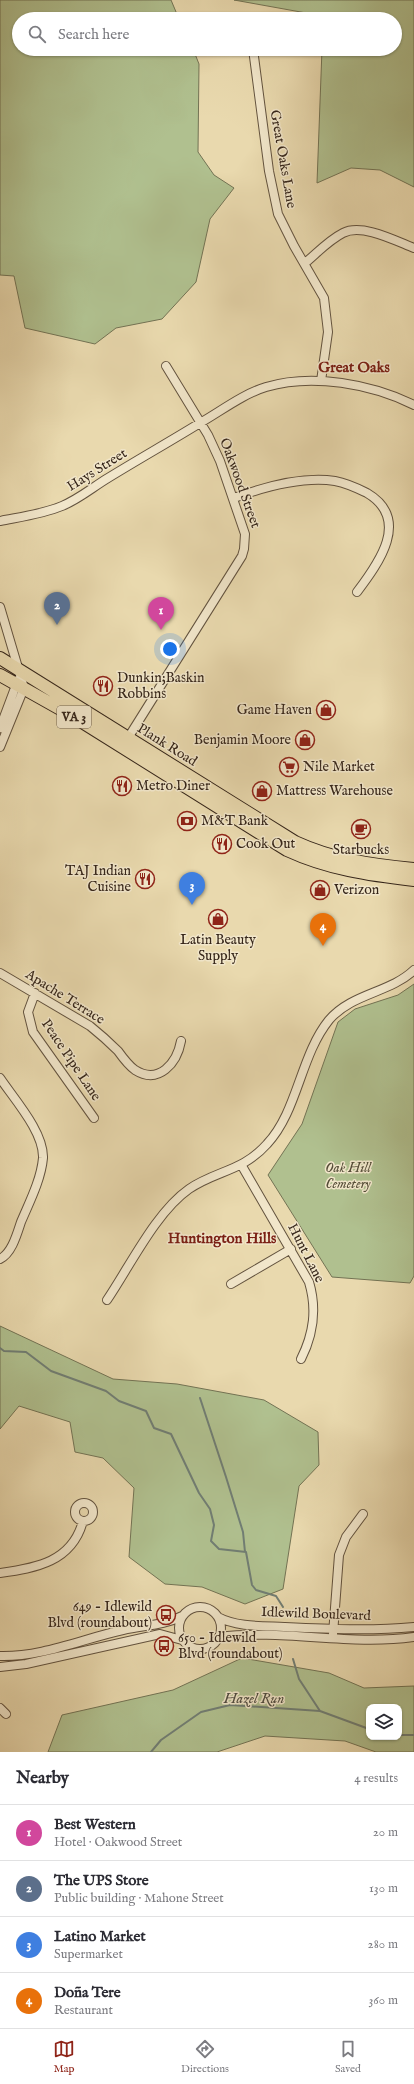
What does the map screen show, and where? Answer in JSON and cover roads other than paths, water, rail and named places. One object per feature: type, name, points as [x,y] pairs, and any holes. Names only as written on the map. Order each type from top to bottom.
[{"type":"highway","name":"Plank Road","points":[[0,658],[277,832],[309,848],[355,862],[414,869]]},
{"type":"highway","name":"Plank Road","points":[[0,675],[144,760],[271,840],[301,857],[352,872],[414,880]]},
{"type":"highway","points":[[144,760],[154,762],[162,759]]},
{"type":"highway","points":[[170,777],[176,774],[193,779]]},
{"type":"street","name":"Great Oaks Lane","points":[[254,56],[269,171],[278,214],[294,246],[324,298],[328,332],[321,381]]},
{"type":"street","points":[[305,263],[345,232],[360,230],[379,234],[414,248]]},
{"type":"street","name":"Oakwood Street","points":[[128,738],[242,556],[244,549],[245,534],[234,498],[213,444],[166,366]]},
{"type":"street","name":"Hays Street","points":[[0,521],[62,506],[253,392],[266,387],[279,384],[321,381],[373,388],[414,405]]},
{"type":"street","points":[[234,498],[272,486],[321,480],[336,481],[377,500],[382,506],[389,524],[388,542],[370,575],[357,592]]},
{"type":"street","points":[[0,607],[20,670],[20,686],[0,747]]},
{"type":"street","points":[[0,728],[20,686]]},
{"type":"street","points":[[107,1300],[154,1226],[178,1198],[200,1182],[242,1166],[267,1145],[277,1131],[317,1039],[330,1019],[349,1003],[402,979],[414,970]]},
{"type":"street","name":"Apache Terrace","points":[[0,973],[98,1032],[129,1066],[138,1072],[158,1073],[168,1069],[176,1058],[181,1041]]},
{"type":"street","name":"Peace Pipe Lane","points":[[34,993],[28,1012],[33,1032],[94,1118]]},
{"type":"street","points":[[0,1078],[37,1133],[41,1143],[43,1158],[33,1192],[14,1240],[5,1256],[0,1259]]},
{"type":"street","name":"Hunt Lane","points":[[242,1166],[309,1282],[314,1304],[312,1328],[301,1359]]},
{"type":"street","points":[[231,1284],[291,1249]]},
{"type":"street","points":[[333,1633],[339,1555],[346,1537],[363,1514]]},
{"type":"street","points":[[0,1573],[45,1564],[63,1554],[74,1543],[83,1521]]},
{"type":"street","points":[[0,1656],[38,1653],[124,1630],[165,1624],[182,1616],[193,1607],[200,1606],[213,1611],[218,1616],[221,1630],[219,1637],[215,1642],[204,1648],[191,1647],[182,1640],[160,1634],[26,1664],[0,1667]]},
{"type":"street","points":[[182,1616],[178,1628],[182,1640]]},
{"type":"street","name":"Idlewild Boulevard","points":[[218,1616],[226,1621],[333,1633],[378,1640],[414,1637]]},
{"type":"street","name":"Idlewild Boulevard","points":[[219,1637],[248,1634],[333,1633],[414,1627]]},
{"type":"waterway","points":[[0,1348],[4,1351],[26,1352],[51,1371],[106,1391],[119,1401],[146,1411],[154,1428],[171,1434],[199,1493],[210,1509],[214,1525],[211,1541],[219,1549],[246,1552],[252,1585],[256,1590],[276,1596],[283,1607]]},
{"type":"waterway","points":[[200,1398],[243,1532],[245,1552]]},
{"type":"waterway","points":[[293,1659],[299,1679],[320,1711]]},
{"type":"waterway","name":"Hazel Run","points":[[151,1752],[161,1740],[201,1712],[230,1705],[320,1711],[366,1728]]},
{"type":"waterway","name":"Hazel Run","points":[[402,1735],[414,1735]]},
{"type":"place","name":"The UPS Store","points":[[57,625]]},
{"type":"place","name":"Best Western","points":[[161,630]]},
{"type":"place","name":"Dunkin;Baskin Robbins","points":[[103,686]]},
{"type":"place","name":"Game Haven","points":[[326,710]]},
{"type":"place","name":"Benjamin Moore","points":[[305,740]]},
{"type":"place","name":"Nile Market","points":[[289,767]]},
{"type":"place","name":"Metro Diner","points":[[122,786]]},
{"type":"place","name":"Mattress Warehouse","points":[[262,791]]},
{"type":"place","name":"M&T Bank","points":[[187,821]]},
{"type":"place","name":"Starbucks","points":[[361,829]]},
{"type":"place","name":"Cook Out","points":[[222,844]]},
{"type":"place","name":"TAJ Indian Cuisine","points":[[145,879]]},
{"type":"place","name":"Verizon","points":[[320,890]]},
{"type":"place","name":"Latino Market","points":[[192,905]]},
{"type":"place","name":"Latin Beauty Supply","points":[[218,919]]},
{"type":"place","name":"Doña Tere","points":[[323,946]]},
{"type":"place","name":"649 - Idlewild Blvd (roundabout)","points":[[166,1615]]},
{"type":"place","name":"650 - Idlewild Blvd (roundabout)","points":[[164,1646]]},
{"type":"district","name":"Great Oaks","points":[[354,367]]},
{"type":"district","name":"Huntington Hills","points":[[222,1238]]},
{"type":"park label","name":"Oak Hill Cemetery","points":[[348,1176]]}]
